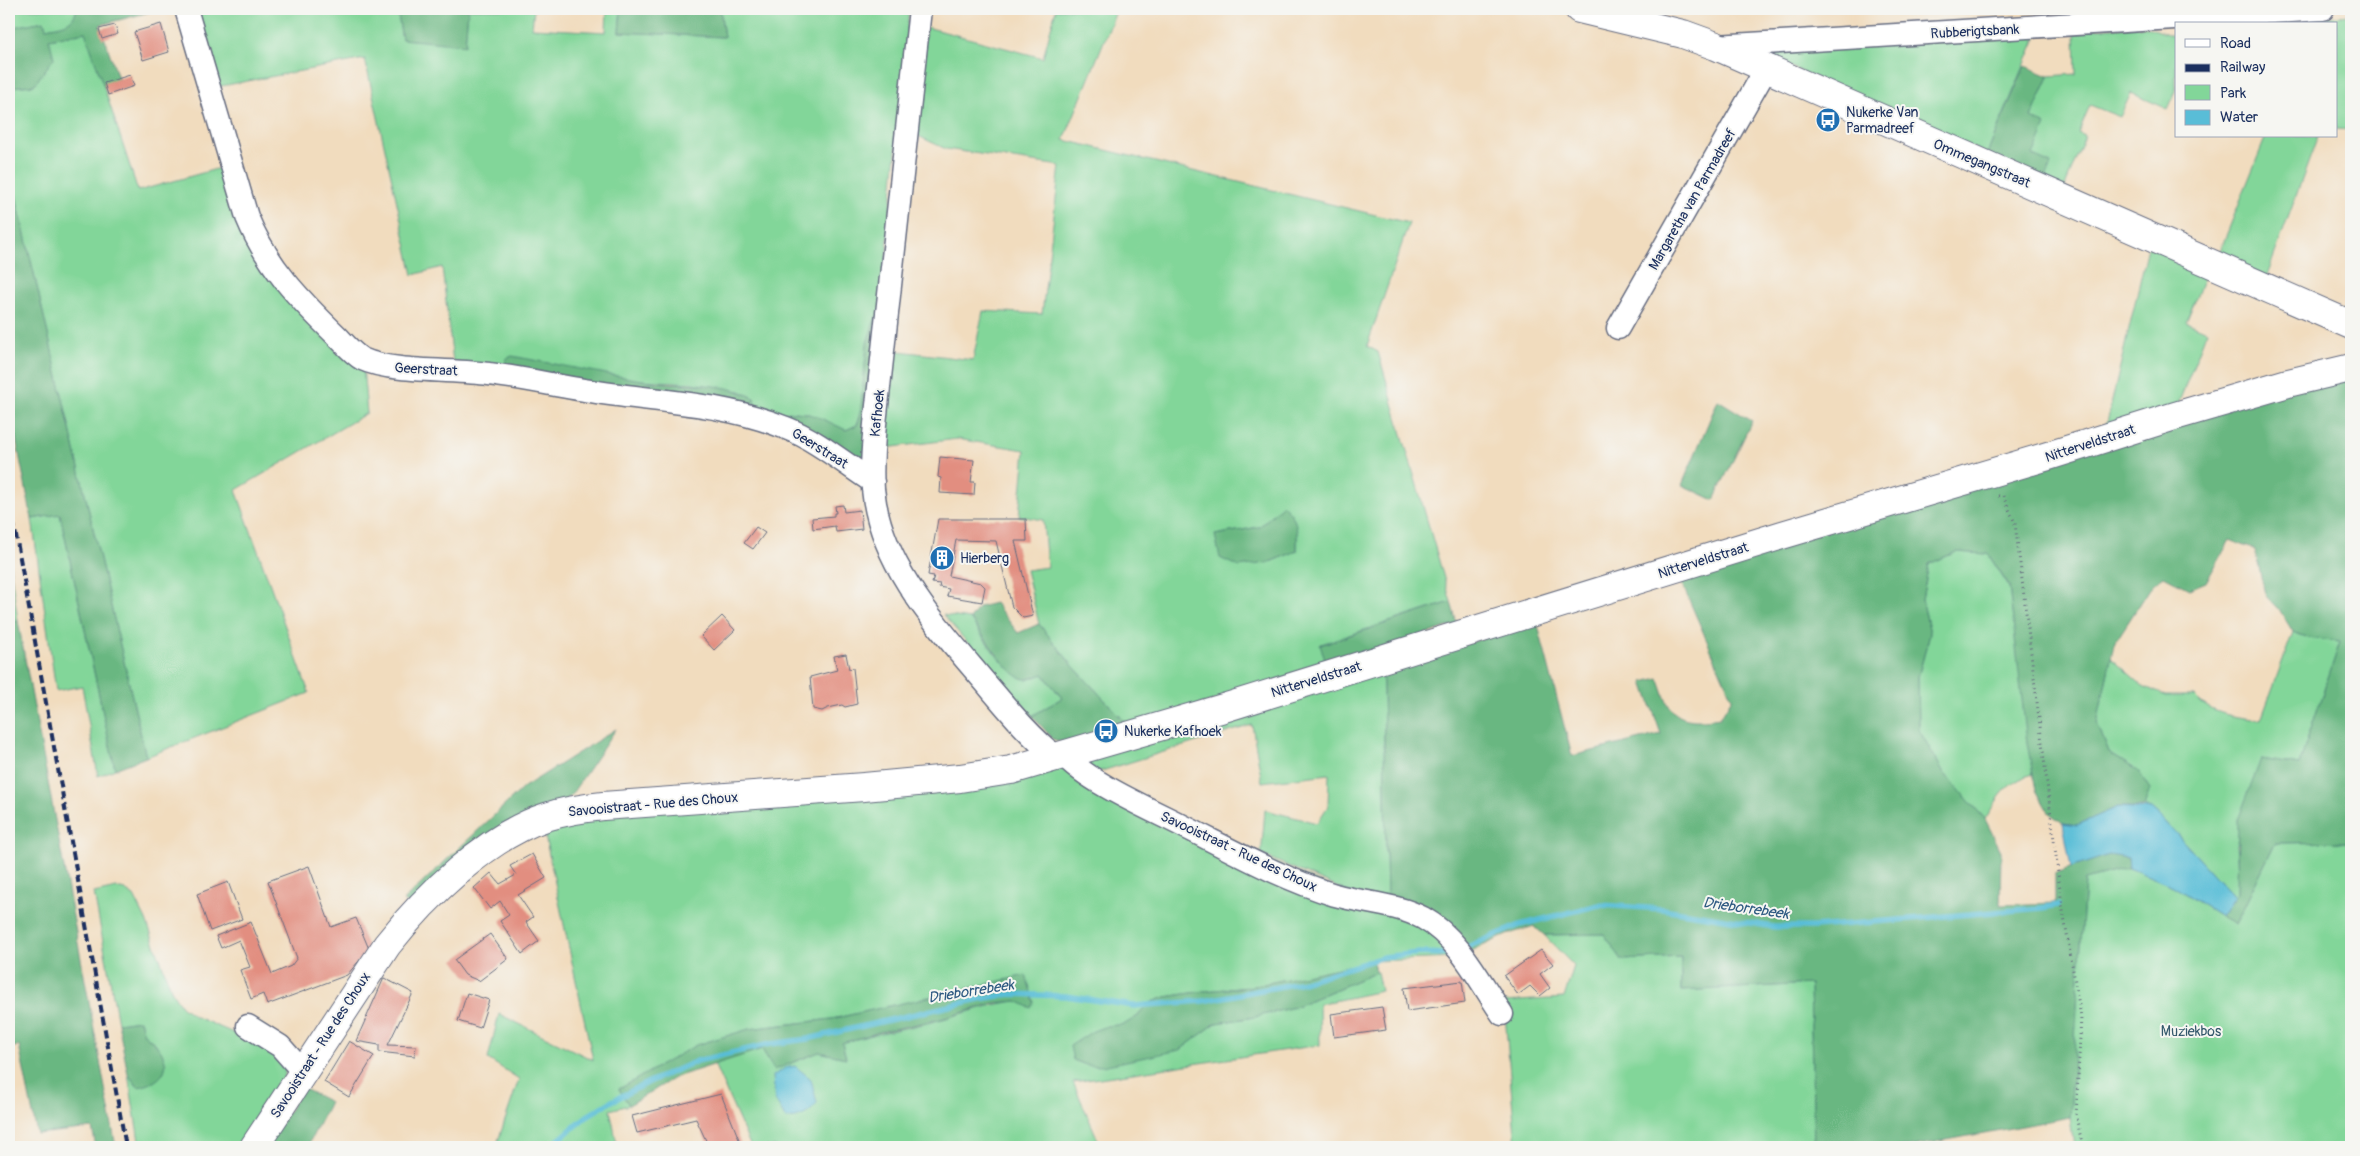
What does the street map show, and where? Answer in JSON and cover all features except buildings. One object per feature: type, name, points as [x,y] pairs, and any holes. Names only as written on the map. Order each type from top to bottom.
[{"type":"main road","name":"Ommegangstraat","points":[[1579,9],[1675,32],[1716,46],[2351,325]]},
{"type":"main road","name":"Nitterveldstraat","points":[[1060,756],[1227,707],[2174,416],[2288,383],[2351,368]]},
{"type":"main road","name":"Savooistraat - Rue des Choux","points":[[254,1147],[386,945],[409,916],[467,863],[514,832],[545,817],[572,810],[602,806],[960,778],[1011,770],[1060,756]]},
{"type":"street","name":"Geerstraat","points":[[186,9],[246,216],[257,243],[274,269],[300,300],[360,358],[382,366],[462,370],[597,392],[713,406],[751,415],[788,428],[873,482]]},
{"type":"street","name":"Kafhoek","points":[[920,9],[875,424],[873,482],[877,507],[891,552],[929,616],[1019,722],[1040,744],[1060,756]]},
{"type":"street","name":"Rubberigtsbank","points":[[1716,46],[2324,9]]},
{"type":"street","name":"Margaretha van Parmadreef","points":[[1618,328],[1766,69]]},
{"type":"street","name":"Savooistraat - Rue des Choux","points":[[1060,756],[1132,801],[1276,872],[1336,895],[1423,918],[1443,932],[1461,953],[1502,1014]]},
{"type":"street","points":[[248,1026],[280,1046],[302,1072]]},
{"type":"path","points":[[2015,523],[2062,905],[2081,1017],[2076,1117],[2082,1147]]},
{"type":"green space","points":[[9,9],[77,9],[73,19],[66,24],[46,28],[44,21],[9,28]]},
{"type":"green space","points":[[77,9],[161,9],[100,25],[119,81],[104,87],[85,32],[49,39],[54,58],[34,85],[9,87],[9,28],[44,21],[46,28],[61,25],[73,18]]},
{"type":"green space","points":[[192,9],[397,9],[402,39],[465,44],[468,9],[534,9],[532,28],[606,32],[607,9],[621,9],[619,32],[724,37],[720,9],[909,9],[881,316],[857,425],[846,430],[806,413],[793,412],[778,415],[755,410],[754,398],[740,391],[692,383],[504,372],[453,362],[442,267],[413,275],[365,59],[216,87]]},
{"type":"green space","points":[[397,9],[468,9],[465,45],[402,39]]},
{"type":"green space","points":[[621,9],[720,9],[724,37],[619,32]]},
{"type":"green space","points":[[1056,9],[1117,9],[1064,140],[1409,223],[1367,346],[1378,352],[1451,602],[1321,644],[1327,666],[1129,726],[1073,666],[1039,624],[1026,570],[1047,567],[1043,520],[1019,516],[1025,450],[957,439],[885,448],[891,350],[973,360],[983,311],[1042,314],[1060,166],[946,149],[914,134],[926,27],[1043,58]],"holes":[[[1283,506],[1296,526],[1297,551],[1267,563],[1215,535],[1259,527]]]},
{"type":"green space","points":[[2351,15],[2351,130],[2338,129],[2338,22],[2313,22],[2315,18]]},
{"type":"green space","points":[[2145,26],[2175,37],[2175,93],[2168,109],[2131,93],[2120,117],[2090,105],[2078,133],[2085,136],[2064,189],[2045,179],[2033,156],[2031,118],[2049,76],[2076,74],[2075,30]]},
{"type":"green space","points":[[86,32],[138,191],[227,166],[244,236],[363,367],[367,413],[236,490],[309,693],[146,757],[9,166],[9,87],[34,85],[49,39]]},
{"type":"green space","points":[[2038,33],[1987,154],[1769,57],[1776,53]]},
{"type":"green space","points":[[2025,66],[2049,76],[2031,118],[2046,125],[2033,156],[2051,164],[2045,179],[1987,154]]},
{"type":"green space","points":[[2265,138],[2317,138],[2266,278],[2218,256]]},
{"type":"green space","points":[[9,166],[146,757],[115,769],[60,514],[32,519],[9,404]]},
{"type":"green space","points":[[2148,247],[2207,271],[2186,322],[2207,331],[2177,407],[2105,431]]},
{"type":"green space","points":[[876,316],[866,457],[848,460],[778,415],[796,412],[805,413],[821,418],[846,430],[857,425],[860,417],[867,343]]},
{"type":"green space","points":[[512,356],[641,380],[727,388],[754,398],[755,410],[504,372],[506,359]]},
{"type":"green space","points":[[2351,361],[2351,773],[2346,786],[2351,792],[2351,842],[2275,843],[2235,925],[2221,916],[2237,893],[2238,820],[2261,759],[2299,765],[2340,642],[2309,638],[2293,632],[2279,609],[2265,594],[2255,550],[2230,540],[2206,582],[2189,589],[2164,576],[2153,584],[2114,644],[2097,723],[2109,753],[2138,771],[2150,789],[2144,807],[2118,807],[2077,825],[2063,823],[2049,813],[2036,790],[2027,743],[2009,586],[1988,554],[1956,552],[1929,564],[1922,599],[1930,633],[1918,677],[1919,730],[1944,773],[1985,819],[2001,851],[2000,905],[2055,903],[2055,873],[2109,855],[2128,858],[2129,868],[2085,880],[2070,1117],[1909,1147],[1814,1147],[1810,984],[1681,991],[1681,957],[1622,960],[1604,934],[1544,935],[1534,926],[1509,934],[1469,952],[1387,901],[1383,684],[1381,670],[1537,622],[1572,756],[1661,734],[1643,682],[1658,678],[1667,703],[1677,714],[1695,720],[1720,718],[1732,698],[1679,577]]},
{"type":"green space","points":[[1718,400],[1752,421],[1714,500],[1682,485]]},
{"type":"green space","points":[[1283,505],[1292,515],[1296,526],[1297,551],[1267,563],[1239,567],[1220,558],[1215,535],[1259,527]]},
{"type":"green space","points":[[60,514],[115,769],[98,776],[82,686],[56,691],[32,519]]},
{"type":"green space","points":[[1956,552],[1988,554],[2009,587],[2033,774],[2009,786],[1999,797],[1985,819],[1944,773],[1919,730],[1918,677],[1930,633],[1922,599],[1929,564]]},
{"type":"green space","points":[[9,559],[18,621],[9,623]]},
{"type":"green space","points":[[1451,602],[1457,624],[1327,666],[1320,645]]},
{"type":"green space","points":[[995,603],[1018,633],[1039,624],[1073,666],[1129,726],[1063,743],[1053,739],[1032,716],[1062,698],[1043,674],[1024,679],[1010,670],[970,619],[979,607]]},
{"type":"green space","points":[[943,615],[970,619],[996,655],[1027,680],[1043,674],[1062,698],[1032,716]]},
{"type":"green space","points":[[18,621],[116,1147],[96,1147],[92,1128],[37,1134],[19,1046],[9,1048],[9,623]]},
{"type":"green space","points":[[2293,632],[2309,638],[2340,642],[2299,765],[2261,759],[2236,845],[2238,870],[2237,893],[2234,897],[2162,818],[2152,809],[2144,807],[2149,789],[2138,771],[2109,753],[2097,723],[2111,658],[2143,686],[2166,696],[2194,696],[2208,707],[2224,714],[2261,720]]},
{"type":"green space","points":[[1381,670],[1383,684],[1387,901],[1332,888],[1261,857],[1265,810],[1317,823],[1328,806],[1329,774],[1262,782],[1252,725],[1095,773],[1080,762]]},
{"type":"green space","points":[[616,729],[569,798],[411,905],[403,901],[524,787]]},
{"type":"green space","points":[[1066,767],[1083,778],[1418,922],[1458,958],[1372,961],[1249,987],[1166,997],[1147,1004],[1138,1016],[1125,1025],[1107,1026],[1180,1050],[1216,1023],[1255,1017],[1294,1007],[1377,972],[1381,991],[1319,1004],[1320,1045],[1073,1082],[1101,1147],[751,1147],[714,1064],[762,1049],[774,1070],[819,1052],[846,1058],[842,1043],[989,1006],[1017,1001],[1026,976],[832,1019],[749,1029],[619,1089],[629,1105],[610,1110],[617,1144],[613,1147],[496,1147],[519,1079],[488,1059],[499,1014],[593,1060],[543,827],[558,820]]},
{"type":"green space","name":"Muziekbos","points":[[2351,842],[2351,1147],[2074,1147],[2070,1117],[2085,880],[2129,868],[2173,886],[2235,925],[2275,843]]},
{"type":"green space","points":[[116,888],[125,890],[134,896],[146,920],[172,992],[181,1006],[194,1016],[266,1047],[285,1068],[285,1075],[239,1147],[140,1147],[128,1074],[138,1087],[157,1045],[144,1034],[140,1020],[118,1023],[94,893]]},
{"type":"green space","points":[[1604,934],[1623,960],[1681,957],[1681,991],[1810,984],[1814,1147],[1516,1147],[1504,1002],[1564,998],[1574,966],[1544,935]]},
{"type":"green space","points":[[1372,961],[1377,972],[1294,1007],[1255,1017],[1216,1023],[1180,1050],[1102,1066],[1086,1065],[1073,1060],[1070,1046],[1093,1031],[1107,1026],[1125,1024],[1138,1016],[1147,1004],[1166,997],[1250,987]]},
{"type":"green space","points":[[1026,975],[1034,1002],[1031,1008],[1017,1001],[995,1003],[941,1019],[880,1032],[842,1043],[846,1058],[819,1052],[774,1070],[762,1049],[676,1077],[629,1105],[619,1089],[696,1045],[749,1029],[832,1019]]},
{"type":"green space","points":[[140,1020],[144,1034],[156,1045],[162,1054],[165,1067],[163,1073],[154,1082],[138,1087],[128,1074],[118,1023]]},
{"type":"green space","points":[[303,1088],[330,1102],[307,1147],[266,1147]]},
{"type":"water","points":[[2118,807],[2152,809],[2162,818],[2234,897],[2221,916],[2173,886],[2129,868],[2128,858],[2109,855],[2071,868],[2063,823],[2077,825]]},
{"type":"water","points":[[795,1066],[811,1079],[817,1103],[803,1115],[786,1119],[775,1100],[773,1076],[785,1068]]},
{"type":"waterway","name":"Drieborrebeek","points":[[1467,947],[1520,925],[1599,905],[1663,909],[1774,927],[1814,927],[2042,908],[2058,905]]},
{"type":"waterway","name":"Drieborrebeek","points":[[550,1147],[587,1116],[612,1101],[697,1061],[770,1044],[808,1039],[979,999],[1011,994],[1066,996],[1134,1006],[1203,1001],[1304,982],[1383,957],[1419,953],[1449,954]]},
{"type":"railway","points":[[9,497],[126,1147]]},
{"type":"place","name":"Nukerke Van Parmadreef","points":[[1828,120]]},
{"type":"place","name":"Hierberg","points":[[942,558]]},
{"type":"place","name":"Nukerke Kafhoek","points":[[1106,731]]}]
